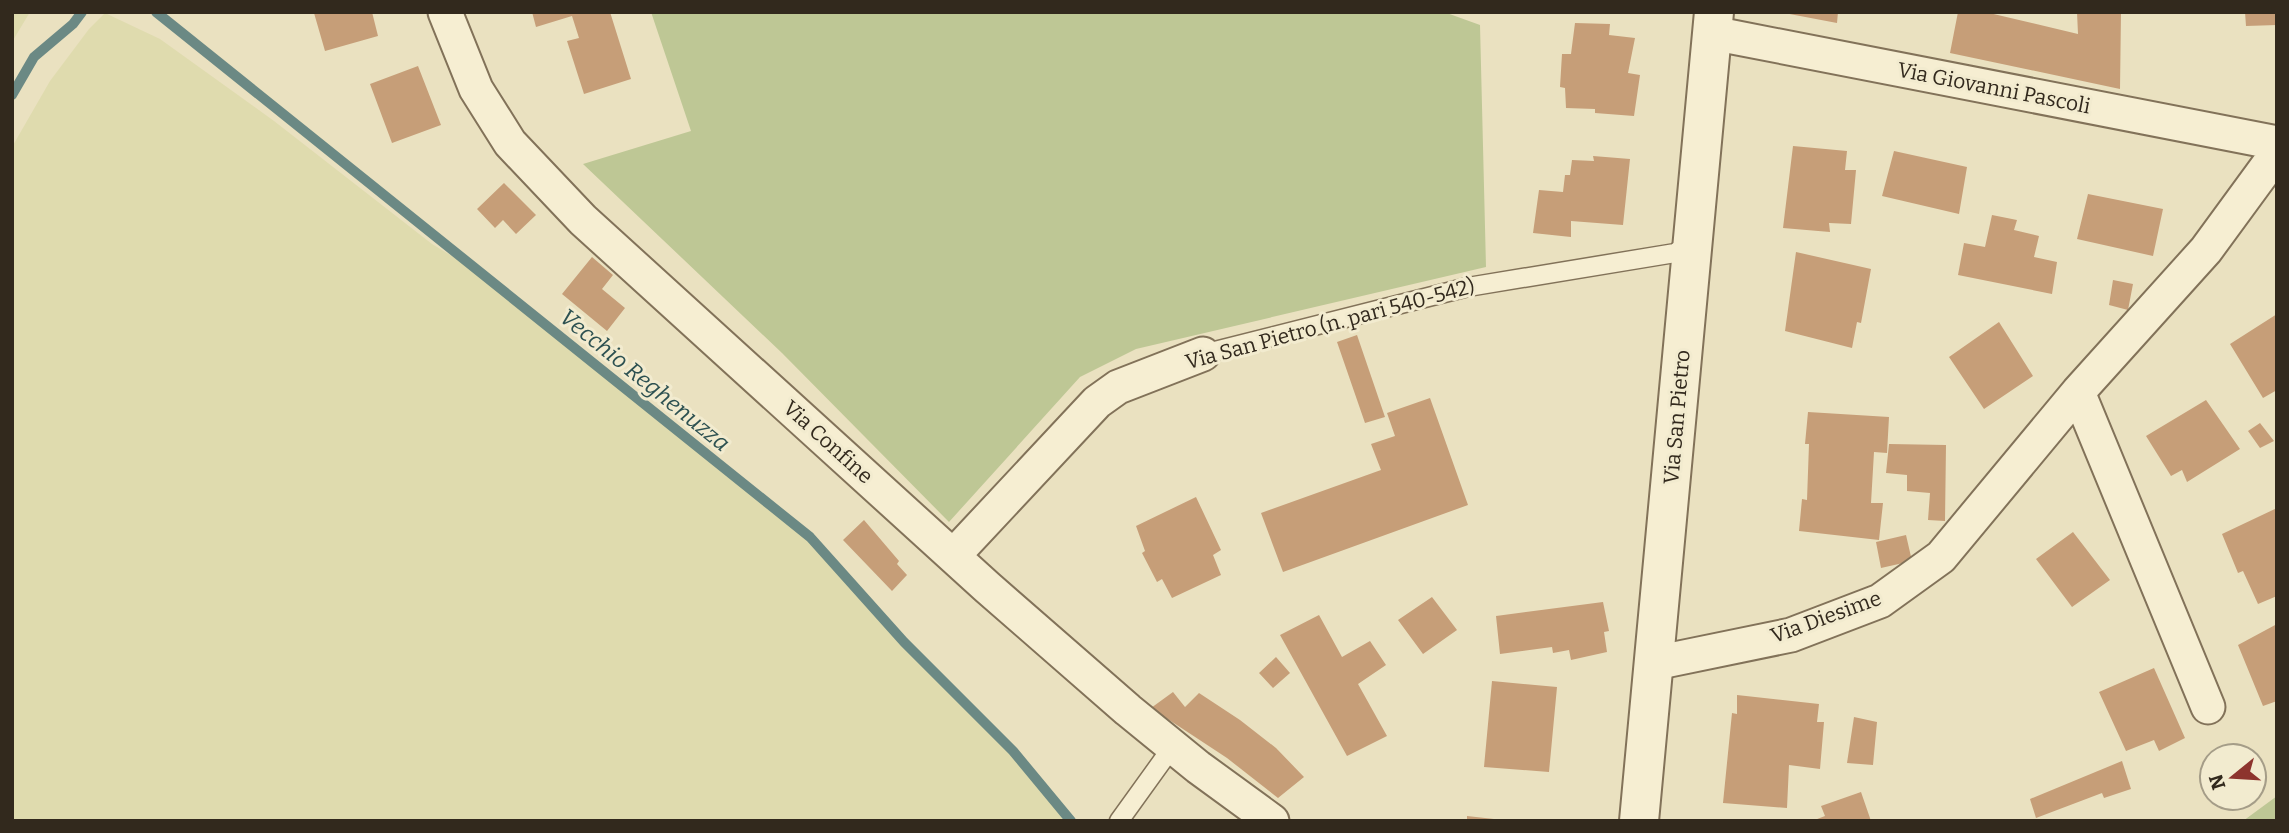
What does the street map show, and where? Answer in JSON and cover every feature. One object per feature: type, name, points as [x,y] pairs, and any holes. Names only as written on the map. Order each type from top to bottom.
[{"type":"street","name":"Via Confine","points":[[445,12],[476,89],[510,143],[583,220],[953,556],[1128,710],[1272,821]]},
{"type":"street","name":"Via Giovanni Pascoli","points":[[1713,23],[2277,143]]},
{"type":"street","name":"Via San Pietro","points":[[1639,821],[1713,23]]},
{"type":"street","name":"Via Diesime","points":[[1655,663],[1791,635],[1880,601],[1941,557],[2078,392],[2206,250],[2277,153]]},
{"type":"street","name":"Via San Pietro (n. pari 540-542)","points":[[953,556],[1097,402],[1118,387],[1203,354]]},
{"type":"street","points":[[2078,392],[2208,707]]},
{"type":"lane","name":"Via San Pietro (n. pari 540-542)","points":[[1203,354],[1468,287],[1675,253],[1693,241]]},
{"type":"lane","points":[[1119,821],[1173,746]]},
{"type":"shaded area","points":[[12,12],[30,12],[12,42]]},
{"type":"shaded area","points":[[105,13],[160,39],[274,121],[432,244],[480,273],[810,537],[904,642],[1013,751],[1070,821],[12,821],[12,147],[50,81],[89,29]]},
{"type":"green space","points":[[651,12],[1444,12],[1480,25],[1486,267],[1136,349],[1080,377],[949,522],[782,353],[583,164],[691,131]]},
{"type":"green space","points":[[2277,796],[2277,821],[2243,821],[2255,812],[2268,812],[2268,803]]},
{"type":"building","points":[[372,12],[378,36],[325,51],[314,13]]},
{"type":"building","points":[[532,12],[610,12],[631,79],[584,94],[567,41],[579,38],[572,16],[536,27]]},
{"type":"building","points":[[1779,12],[1838,12],[1837,23]]},
{"type":"building","points":[[1958,12],[1985,12],[2078,34],[2077,12],[2121,12],[2120,89],[1950,53]]},
{"type":"building","points":[[2245,12],[2277,12],[2277,25],[2246,26]]},
{"type":"building","points":[[1575,23],[1610,24],[1609,35],[1635,38],[1628,73],[1640,75],[1634,116],[1595,113],[1595,109],[1566,108],[1565,88],[1560,87],[1562,54],[1571,54]]},
{"type":"building","points":[[418,66],[441,125],[392,143],[370,84]]},
{"type":"building","points":[[1793,146],[1847,151],[1845,170],[1856,170],[1851,224],[1829,223],[1830,232],[1783,228]]},
{"type":"building","points":[[1894,151],[1967,167],[1959,214],[1882,196]]},
{"type":"building","points":[[1593,156],[1630,159],[1623,225],[1571,221],[1571,237],[1533,233],[1539,190],[1563,192],[1565,175],[1570,175],[1572,160],[1594,161]]},
{"type":"building","points":[[504,183],[536,215],[516,234],[503,220],[495,228],[477,209]]},
{"type":"building","points":[[2088,194],[2163,209],[2153,256],[2077,239]]},
{"type":"building","points":[[1992,215],[2017,220],[2014,230],[2039,236],[2034,257],[2057,262],[2052,294],[1958,275],[1964,243],[1985,247]]},
{"type":"building","points":[[1796,252],[1871,269],[1861,323],[1857,322],[1852,348],[1785,331]]},
{"type":"building","points":[[592,257],[613,275],[602,289],[625,308],[607,331],[562,294]]},
{"type":"building","points":[[2113,280],[2133,284],[2128,310],[2109,305]]},
{"type":"building","points":[[2277,314],[2277,390],[2263,398],[2230,344]]},
{"type":"building","points":[[1999,322],[2033,376],[1984,409],[1949,357]]},
{"type":"building","points":[[1357,335],[1385,417],[1365,423],[1337,342]]},
{"type":"building","points":[[1430,398],[1468,505],[1283,572],[1261,513],[1381,470],[1371,444],[1395,436],[1387,413]]},
{"type":"building","points":[[2206,400],[2240,449],[2187,482],[2182,470],[2171,476],[2146,436]]},
{"type":"building","points":[[1808,412],[1889,417],[1887,453],[1874,452],[1871,503],[1883,503],[1879,540],[1799,531],[1802,499],[1807,500],[1809,444],[1805,444]]},
{"type":"building","points":[[2260,423],[2274,441],[2260,448],[2248,431]]},
{"type":"building","points":[[1889,444],[1946,445],[1945,521],[1928,520],[1930,493],[1907,491],[1907,475],[1886,473]]},
{"type":"building","points":[[1196,497],[1221,550],[1213,555],[1221,575],[1172,598],[1162,579],[1157,582],[1142,553],[1145,551],[1136,526]]},
{"type":"building","points":[[2277,508],[2277,596],[2258,604],[2243,571],[2238,573],[2222,534]]},
{"type":"building","points":[[864,520],[899,561],[897,564],[907,575],[892,591],[843,540]]},
{"type":"building","points":[[2073,532],[2110,580],[2072,607],[2036,559]]},
{"type":"building","points":[[1906,535],[1912,561],[1881,568],[1876,542]]},
{"type":"building","points":[[1432,597],[1457,630],[1423,654],[1398,620]]},
{"type":"building","points":[[1603,602],[1609,631],[1604,632],[1607,652],[1571,660],[1569,650],[1553,653],[1552,647],[1500,654],[1496,616]]},
{"type":"building","points":[[1319,615],[1342,657],[1370,641],[1386,665],[1358,684],[1387,736],[1347,756],[1280,635]]},
{"type":"building","points":[[2277,624],[2277,701],[2263,706],[2238,645]]},
{"type":"building","points":[[1276,657],[1290,673],[1273,688],[1259,673]]},
{"type":"building","points":[[2154,668],[2185,738],[2159,751],[2154,740],[2126,751],[2099,692]]},
{"type":"building","points":[[1492,681],[1557,687],[1549,772],[1484,767]]},
{"type":"building","points":[[1173,692],[1185,707],[1199,693],[1276,748],[1304,777],[1278,798],[1227,758],[1151,708]]},
{"type":"building","points":[[1737,695],[1819,704],[1817,722],[1824,722],[1820,769],[1789,765],[1787,808],[1723,803],[1732,713],[1737,714]]},
{"type":"building","points":[[1854,717],[1877,722],[1873,765],[1847,763]]},
{"type":"building","points":[[2122,761],[2131,789],[2104,798],[2102,793],[2036,818],[2030,799]]},
{"type":"building","points":[[1861,792],[1871,821],[1812,821],[1825,816],[1821,806]]},
{"type":"building","points":[[1467,816],[1494,819],[1494,821],[1467,821]]},
{"type":"waterway","points":[[12,95],[34,57],[73,24],[82,12]]},
{"type":"waterway","name":"Vecchio Reghenuzza","points":[[156,12],[810,537],[904,642],[1013,751],[1071,821]]}]
